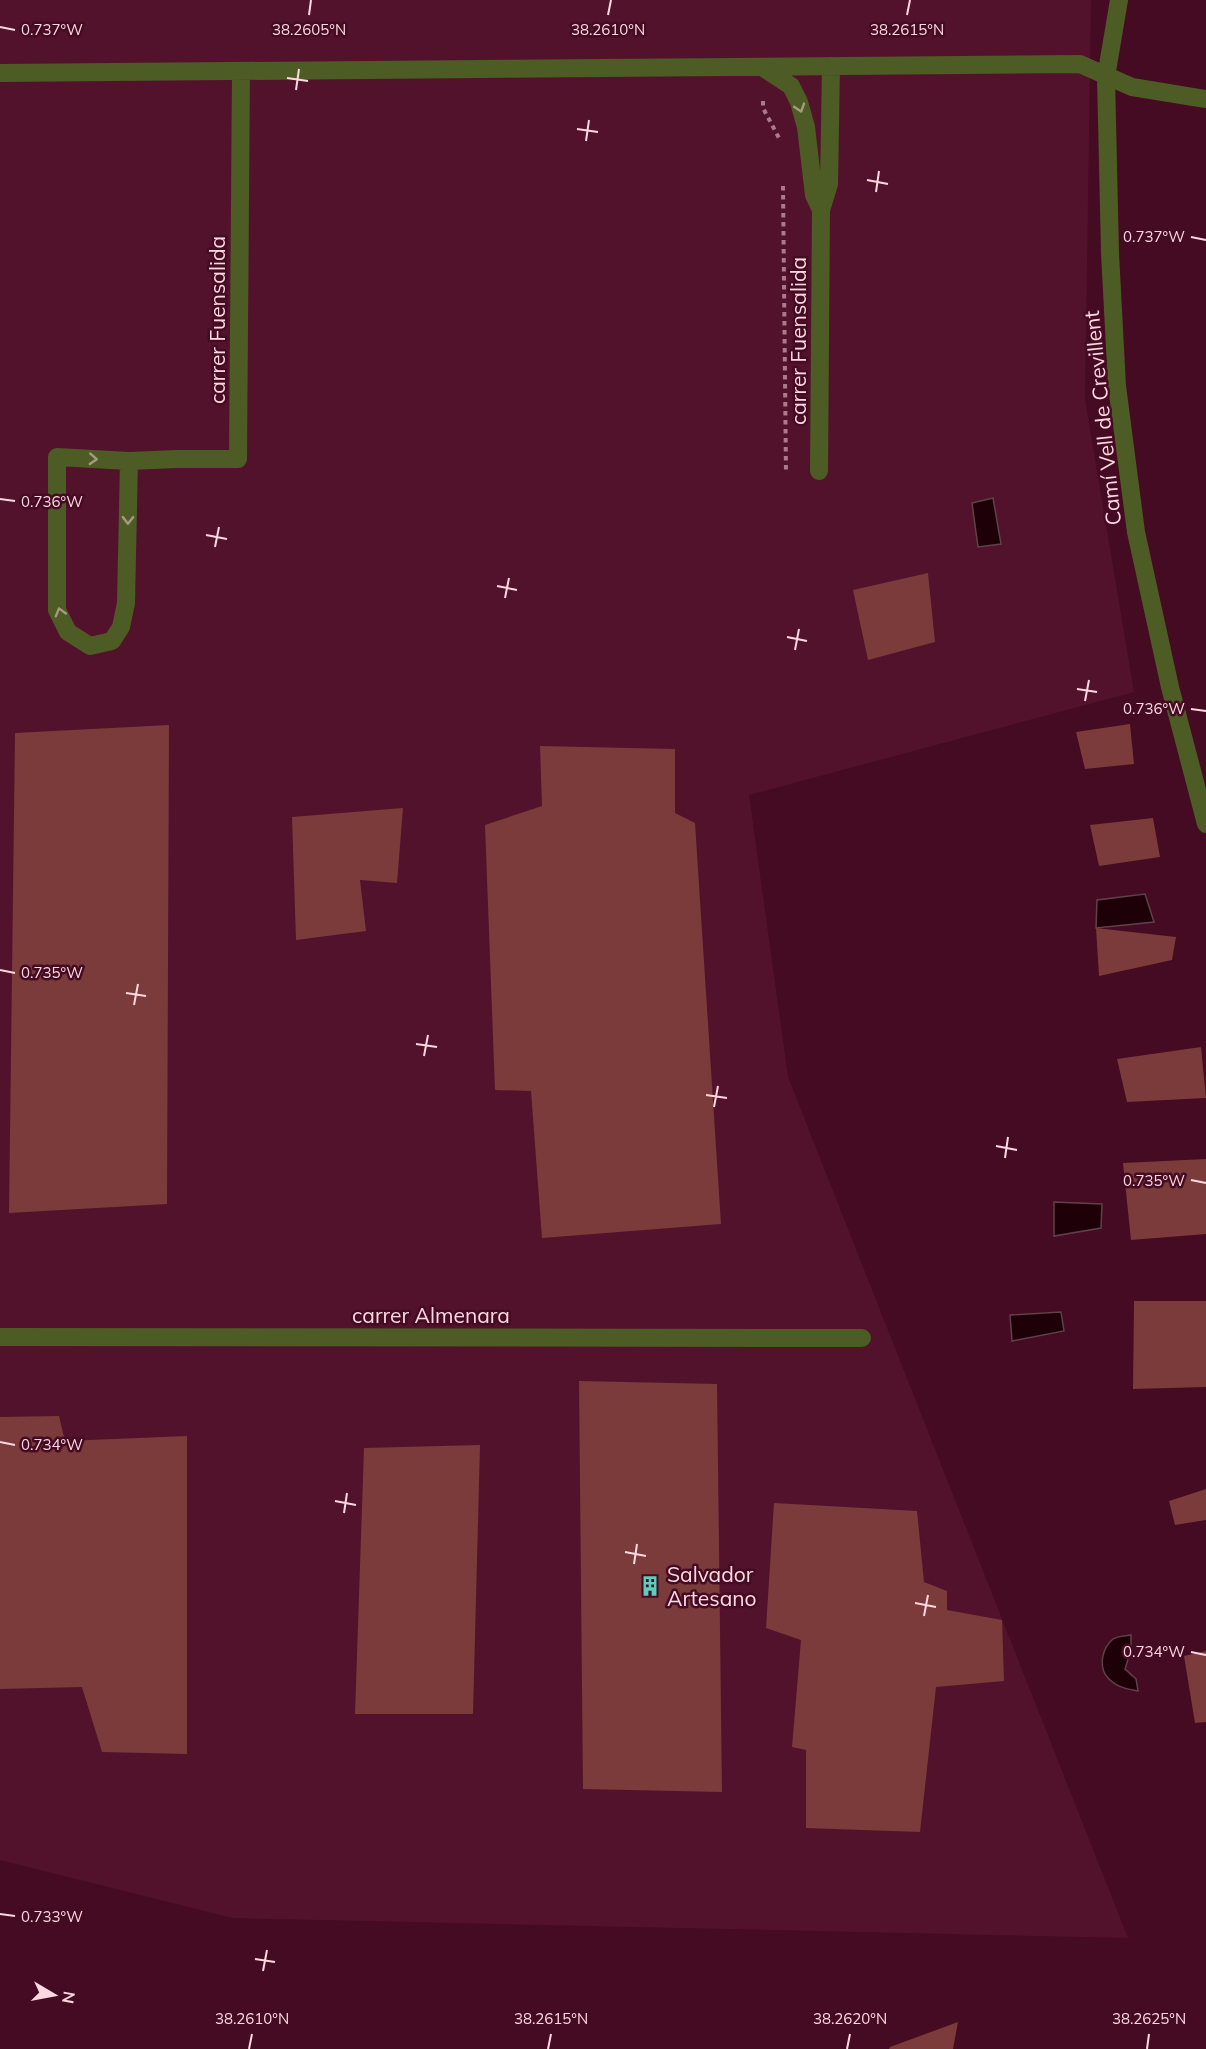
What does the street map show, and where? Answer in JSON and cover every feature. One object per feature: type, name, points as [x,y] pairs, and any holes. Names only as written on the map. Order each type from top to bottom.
[{"type":"street","name":"Camí Vell de Crevillent","points":[[1119,0],[1106,77],[1110,253],[1117,386],[1136,532],[1170,687],[1206,824]]},
{"type":"street","points":[[0,74],[1080,64],[1132,87],[1206,99]]},
{"type":"street","name":"carrer Fuensalida","points":[[819,471],[821,210],[829,184],[831,66]]},
{"type":"street","name":"carrer Fuensalida","points":[[762,67],[791,86],[800,102],[806,127],[814,195],[821,210]]},
{"type":"street","name":"carrer Fuensalida","points":[[129,461],[126,603],[121,627],[112,640],[90,646],[68,632],[57,610],[57,457],[129,461],[238,459],[241,71]]},
{"type":"street","name":"carrer Almenara","points":[[0,1337],[862,1338]]},
{"type":"path","points":[[762,67],[763,108],[781,142]]},
{"type":"path","points":[[783,177],[786,474]]},
{"type":"shaded area","points":[[0,0],[1091,0],[1085,400],[1134,692],[749,795],[788,1077],[1128,1938],[233,1918],[0,1860]]},
{"type":"shaded area","points":[[993,498],[1001,544],[978,547],[972,503]]},
{"type":"shaded area","points":[[1145,894],[1154,922],[1096,928],[1097,900]]},
{"type":"shaded area","points":[[1054,1202],[1102,1204],[1101,1228],[1054,1236]]},
{"type":"shaded area","points":[[1061,1312],[1064,1331],[1012,1341],[1010,1315]]},
{"type":"shaded area","points":[[1131,1635],[1131,1650],[1125,1669],[1136,1679],[1138,1691],[1122,1687],[1111,1681],[1105,1674],[1102,1663],[1106,1647],[1113,1639]]},
{"type":"building","points":[[928,573],[935,642],[868,660],[853,590]]},
{"type":"building","points":[[1130,724],[1134,764],[1085,769],[1076,732]]},
{"type":"building","points":[[169,725],[167,1204],[9,1213],[15,733]]},
{"type":"building","points":[[540,746],[675,749],[675,813],[695,823],[721,1224],[542,1238],[531,1091],[495,1090],[485,825],[542,806]]},
{"type":"building","points":[[403,808],[397,883],[360,880],[366,931],[296,940],[292,817]]},
{"type":"building","points":[[1153,818],[1160,857],[1099,866],[1090,825]]},
{"type":"building","points":[[1096,928],[1176,937],[1172,960],[1099,976]]},
{"type":"building","points":[[1201,1047],[1206,1098],[1127,1102],[1117,1059]]},
{"type":"building","points":[[1206,1159],[1206,1234],[1131,1240],[1123,1163]]},
{"type":"building","points":[[1134,1301],[1206,1301],[1206,1387],[1133,1389]]},
{"type":"building","name":"Salvador Artesano","points":[[579,1381],[717,1384],[722,1792],[583,1789]]},
{"type":"building","points":[[59,1416],[65,1441],[187,1436],[187,1754],[102,1752],[82,1687],[0,1689],[0,1417]]},
{"type":"building","points":[[480,1445],[473,1714],[355,1714],[364,1448]]},
{"type":"building","points":[[1206,1489],[1206,1520],[1175,1525],[1169,1501]]},
{"type":"building","points":[[774,1503],[917,1511],[924,1582],[947,1591],[947,1610],[1002,1620],[1004,1681],[936,1687],[920,1832],[806,1828],[806,1750],[792,1747],[801,1640],[766,1628]]},
{"type":"building","points":[[1206,1651],[1206,1722],[1195,1723],[1184,1656]]},
{"type":"building","points":[[958,2022],[953,2049],[889,2049],[890,2047]]},
{"type":"place","name":"Salvador Artesano","points":[[650,1586]]}]
